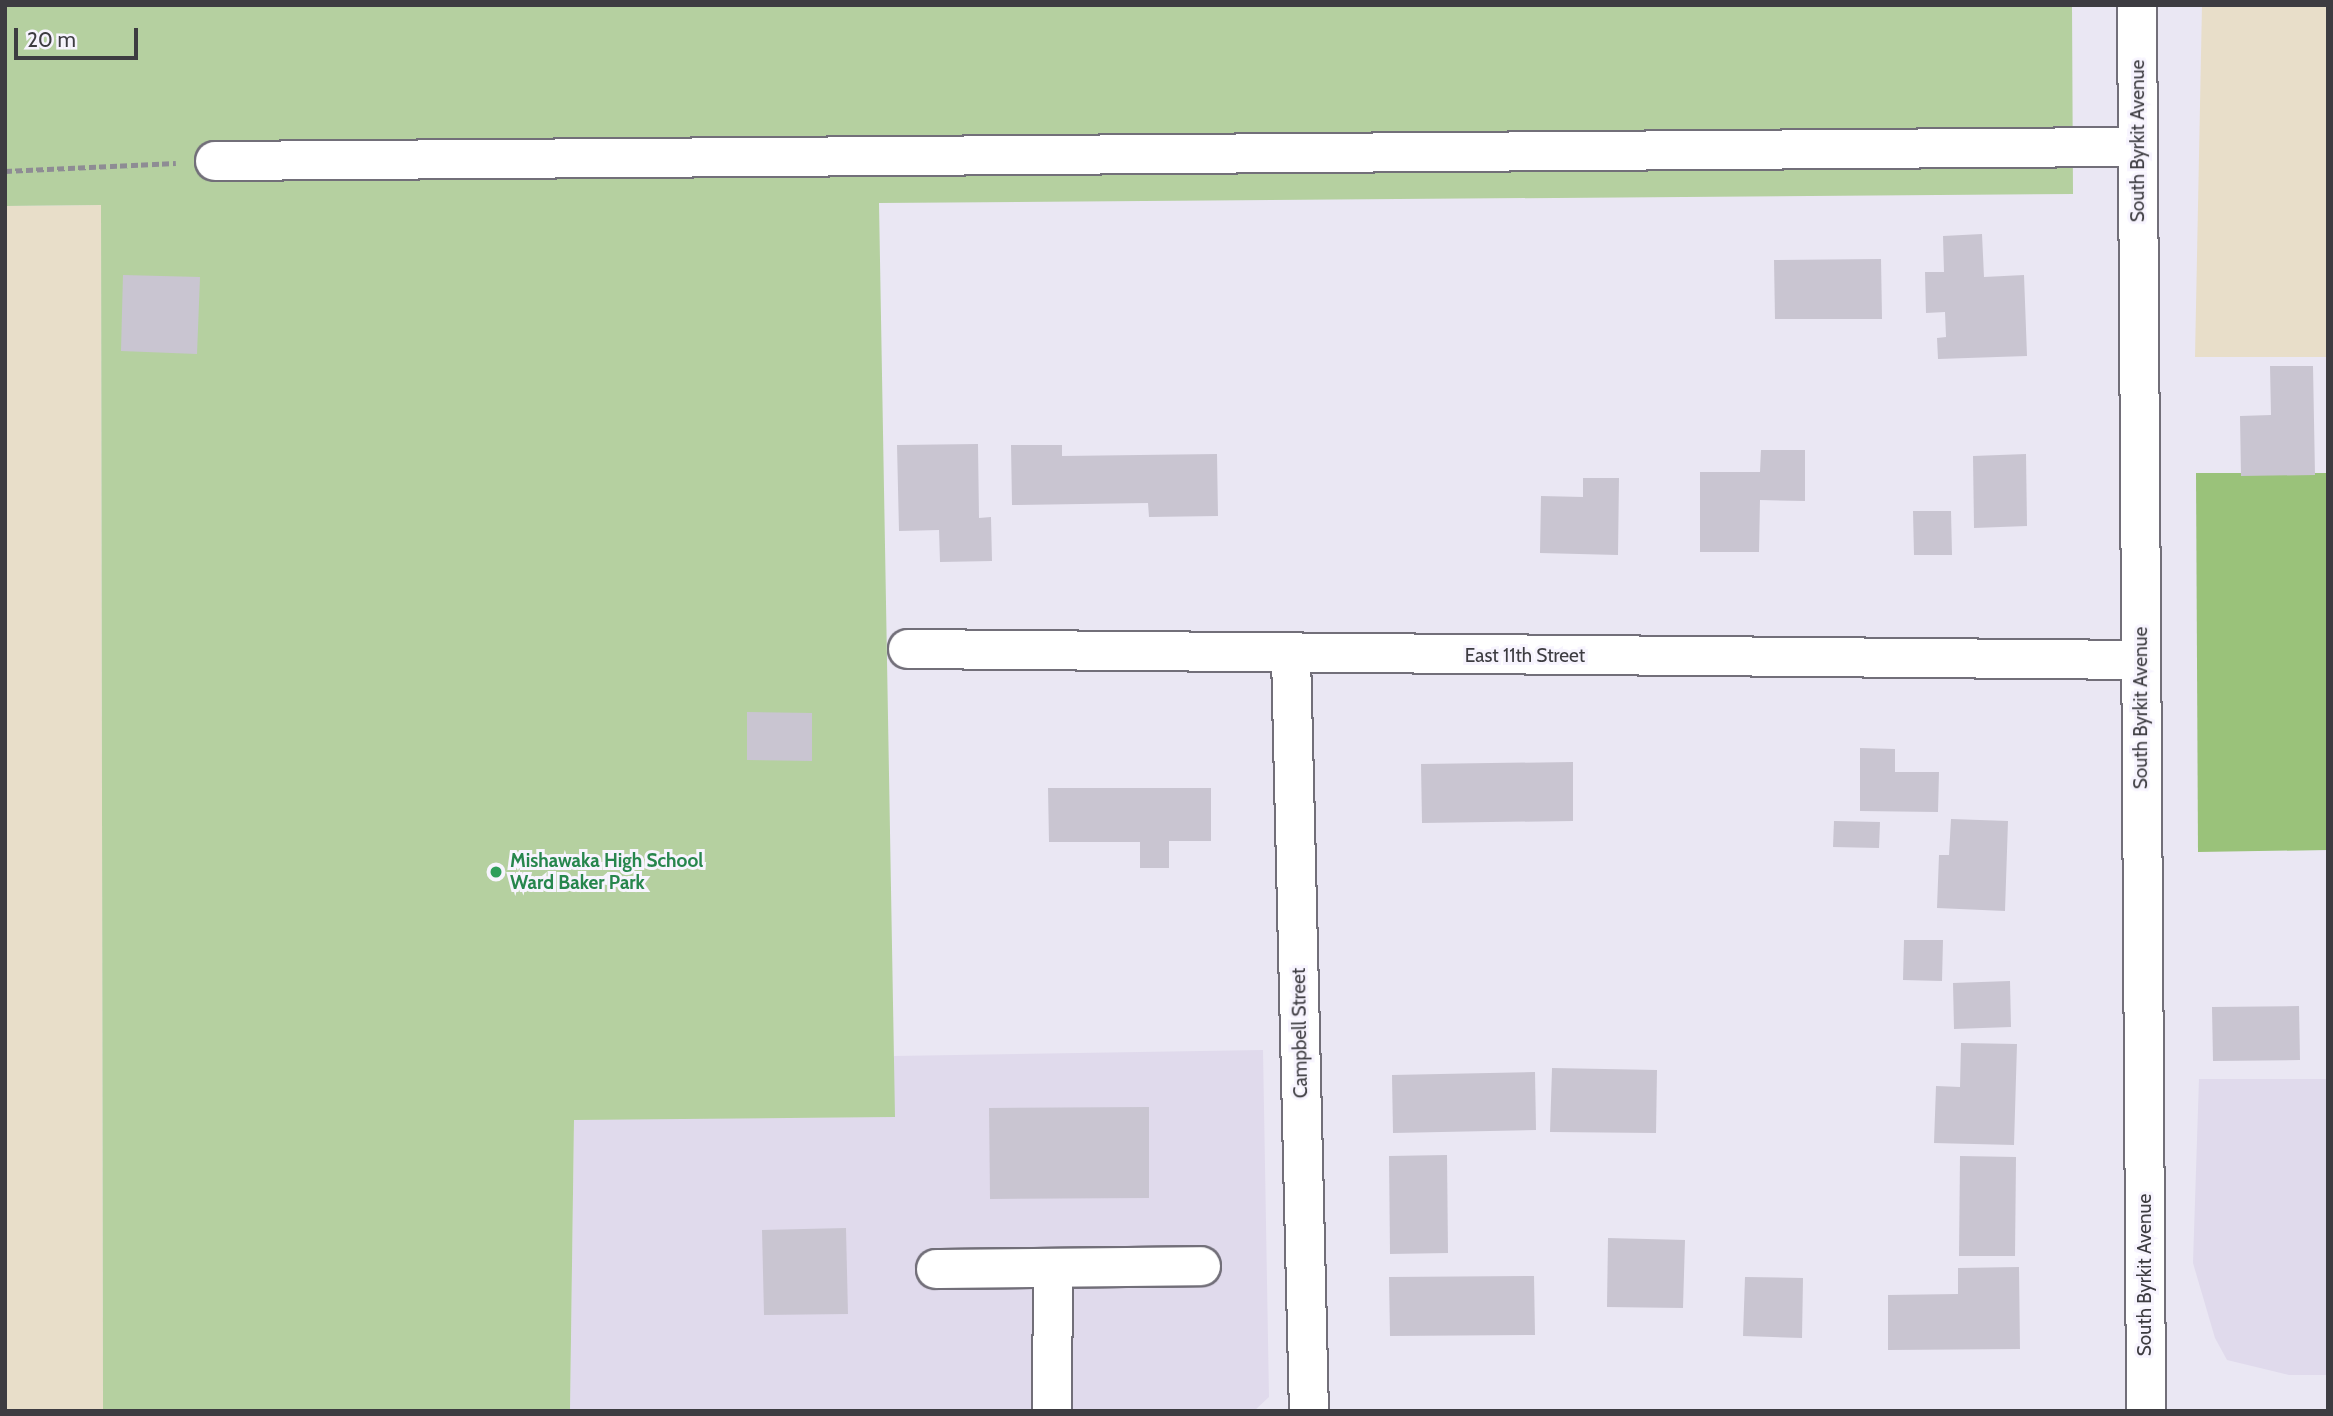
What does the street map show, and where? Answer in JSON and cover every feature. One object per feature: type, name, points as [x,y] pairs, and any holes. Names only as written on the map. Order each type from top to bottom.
[{"type":"street","name":"South Byrkit Avenue","points":[[2137,5],[2146,1411]]},
{"type":"street","points":[[215,161],[2138,147]]},
{"type":"street","name":"East 11th Street","points":[[908,649],[1290,655],[2141,660]]},
{"type":"street","name":"Campbell Street","points":[[1290,655],[1310,1411]]},
{"type":"street","points":[[936,1269],[1201,1266]]},
{"type":"street","points":[[1052,1269],[1052,1411]]},
{"type":"path","points":[[5,171],[215,161]]},
{"type":"shaded area","points":[[2202,5],[2328,5],[2328,357],[2195,357]]},
{"type":"shaded area","points":[[101,205],[103,1411],[5,1411],[5,206]]},
{"type":"shaded area","points":[[1263,1050],[1269,1397],[1254,1411],[570,1411],[574,1119],[894,1117],[894,1056]]},
{"type":"shaded area","points":[[2199,1079],[2328,1079],[2328,1375],[2289,1375],[2227,1360],[2215,1338],[2193,1263]]},
{"type":"green space","name":"Mishawaka High School Ward Baker Park","points":[[5,5],[2072,5],[2073,194],[879,203],[895,1117],[574,1120],[570,1411],[103,1411],[101,205],[5,206]]},
{"type":"green space","points":[[2196,473],[2328,473],[2328,850],[2198,852]]},
{"type":"building","points":[[1982,234],[1984,277],[2024,275],[2027,356],[1938,359],[1937,338],[1946,337],[1945,312],[1926,313],[1925,272],[1944,272],[1943,236]]},
{"type":"building","points":[[1881,259],[1882,319],[1775,319],[1774,260]]},
{"type":"building","points":[[123,275],[200,277],[197,354],[121,351]]},
{"type":"building","points":[[2270,366],[2313,366],[2315,475],[2241,476],[2240,416],[2271,415]]},
{"type":"building","points":[[978,444],[979,518],[991,517],[992,561],[940,562],[939,530],[899,531],[897,445]]},
{"type":"building","points":[[1011,445],[1062,445],[1062,456],[1217,454],[1218,516],[1149,517],[1148,503],[1012,505]]},
{"type":"building","points":[[1761,450],[1805,450],[1805,501],[1760,500],[1759,552],[1700,552],[1700,472],[1760,472]]},
{"type":"building","points":[[2026,454],[2027,526],[1974,528],[1973,456]]},
{"type":"building","points":[[1583,478],[1619,478],[1618,555],[1540,553],[1541,496],[1583,497]]},
{"type":"building","points":[[1913,511],[1951,511],[1952,555],[1914,555]]},
{"type":"building","points":[[747,712],[812,713],[812,761],[747,760]]},
{"type":"building","points":[[1860,748],[1895,749],[1895,772],[1939,772],[1938,812],[1860,811]]},
{"type":"building","points":[[1573,762],[1573,821],[1422,823],[1421,764]]},
{"type":"building","points":[[1048,788],[1211,788],[1211,841],[1169,841],[1169,868],[1140,868],[1140,842],[1049,842]]},
{"type":"building","points":[[1951,819],[2008,821],[2005,911],[1937,908],[1939,855],[1949,855]]},
{"type":"building","points":[[1834,821],[1880,822],[1879,848],[1833,847]]},
{"type":"building","points":[[1904,940],[1943,940],[1942,981],[1903,980]]},
{"type":"building","points":[[2010,981],[2011,1027],[1954,1029],[1953,983]]},
{"type":"building","points":[[2299,1006],[2300,1060],[2213,1061],[2212,1007]]},
{"type":"building","points":[[1961,1043],[2017,1044],[2014,1145],[1934,1143],[1936,1086],[1960,1087]]},
{"type":"building","points":[[1552,1068],[1657,1070],[1656,1133],[1550,1132]]},
{"type":"building","points":[[1535,1072],[1536,1130],[1393,1133],[1392,1075]]},
{"type":"building","points":[[1149,1107],[1149,1198],[990,1199],[989,1108]]},
{"type":"building","points":[[1447,1155],[1448,1253],[1390,1254],[1389,1156]]},
{"type":"building","points":[[1960,1156],[2016,1157],[2015,1256],[1959,1256]]},
{"type":"building","points":[[846,1228],[848,1314],[764,1315],[762,1230]]},
{"type":"building","points":[[1608,1238],[1685,1240],[1683,1308],[1607,1307]]},
{"type":"building","points":[[2019,1267],[2020,1349],[1888,1350],[1888,1295],[1958,1294],[1958,1268]]},
{"type":"building","points":[[1534,1276],[1535,1335],[1390,1336],[1389,1277]]},
{"type":"building","points":[[1745,1277],[1803,1278],[1802,1338],[1743,1336]]},
{"type":"place","name":"Mishawaka High School Ward Baker Park","points":[[496,872]]}]
